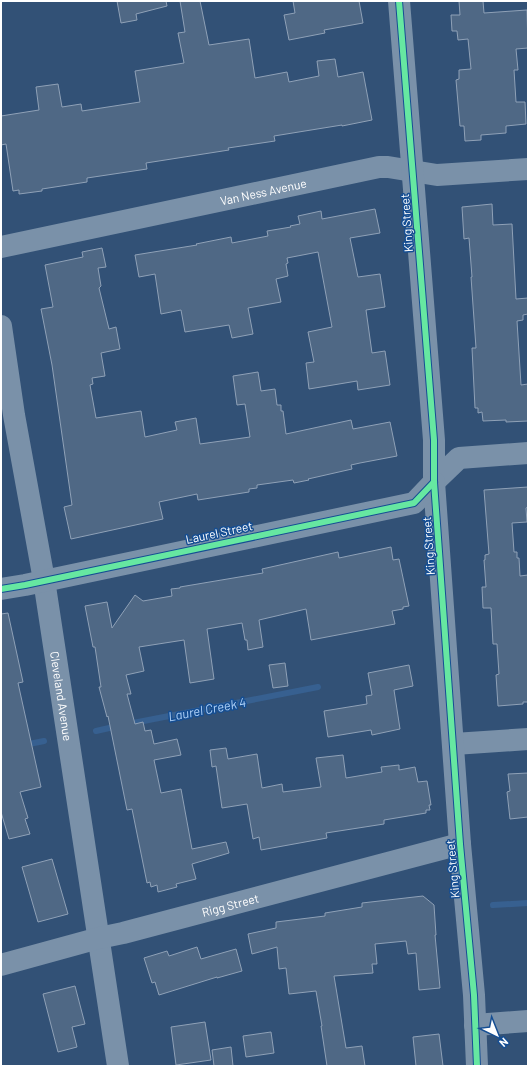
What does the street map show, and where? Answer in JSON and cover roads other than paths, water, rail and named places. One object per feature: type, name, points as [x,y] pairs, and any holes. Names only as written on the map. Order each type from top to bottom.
[{"type":"street","name":"King Street","points":[[399,1],[434,440],[434,482],[460,844],[474,995],[477,1066]]},
{"type":"street","name":"Van Ness Avenue","points":[[1,247],[379,167],[437,175],[528,169]]},
{"type":"street","name":"Cleveland Avenue","points":[[1,326],[14,415],[44,580],[118,1066]]},
{"type":"street","name":"Laurel Street","points":[[1,589],[414,503],[459,458],[528,453]]},
{"type":"street","points":[[454,744],[528,739]]},
{"type":"street","name":"Rigg Street","points":[[1,965],[460,844]]},
{"type":"street","points":[[475,1025],[528,1021]]},
{"type":"waterway","name":"Laurel Creek 4","points":[[128,724],[318,687]]},
{"type":"waterway","name":"Laurel Creek 4","points":[[96,731],[118,726]]},
{"type":"waterway","name":"Laurel Creek 4","points":[[24,745],[44,741]]},
{"type":"waterway","points":[[493,905],[528,903]]}]
